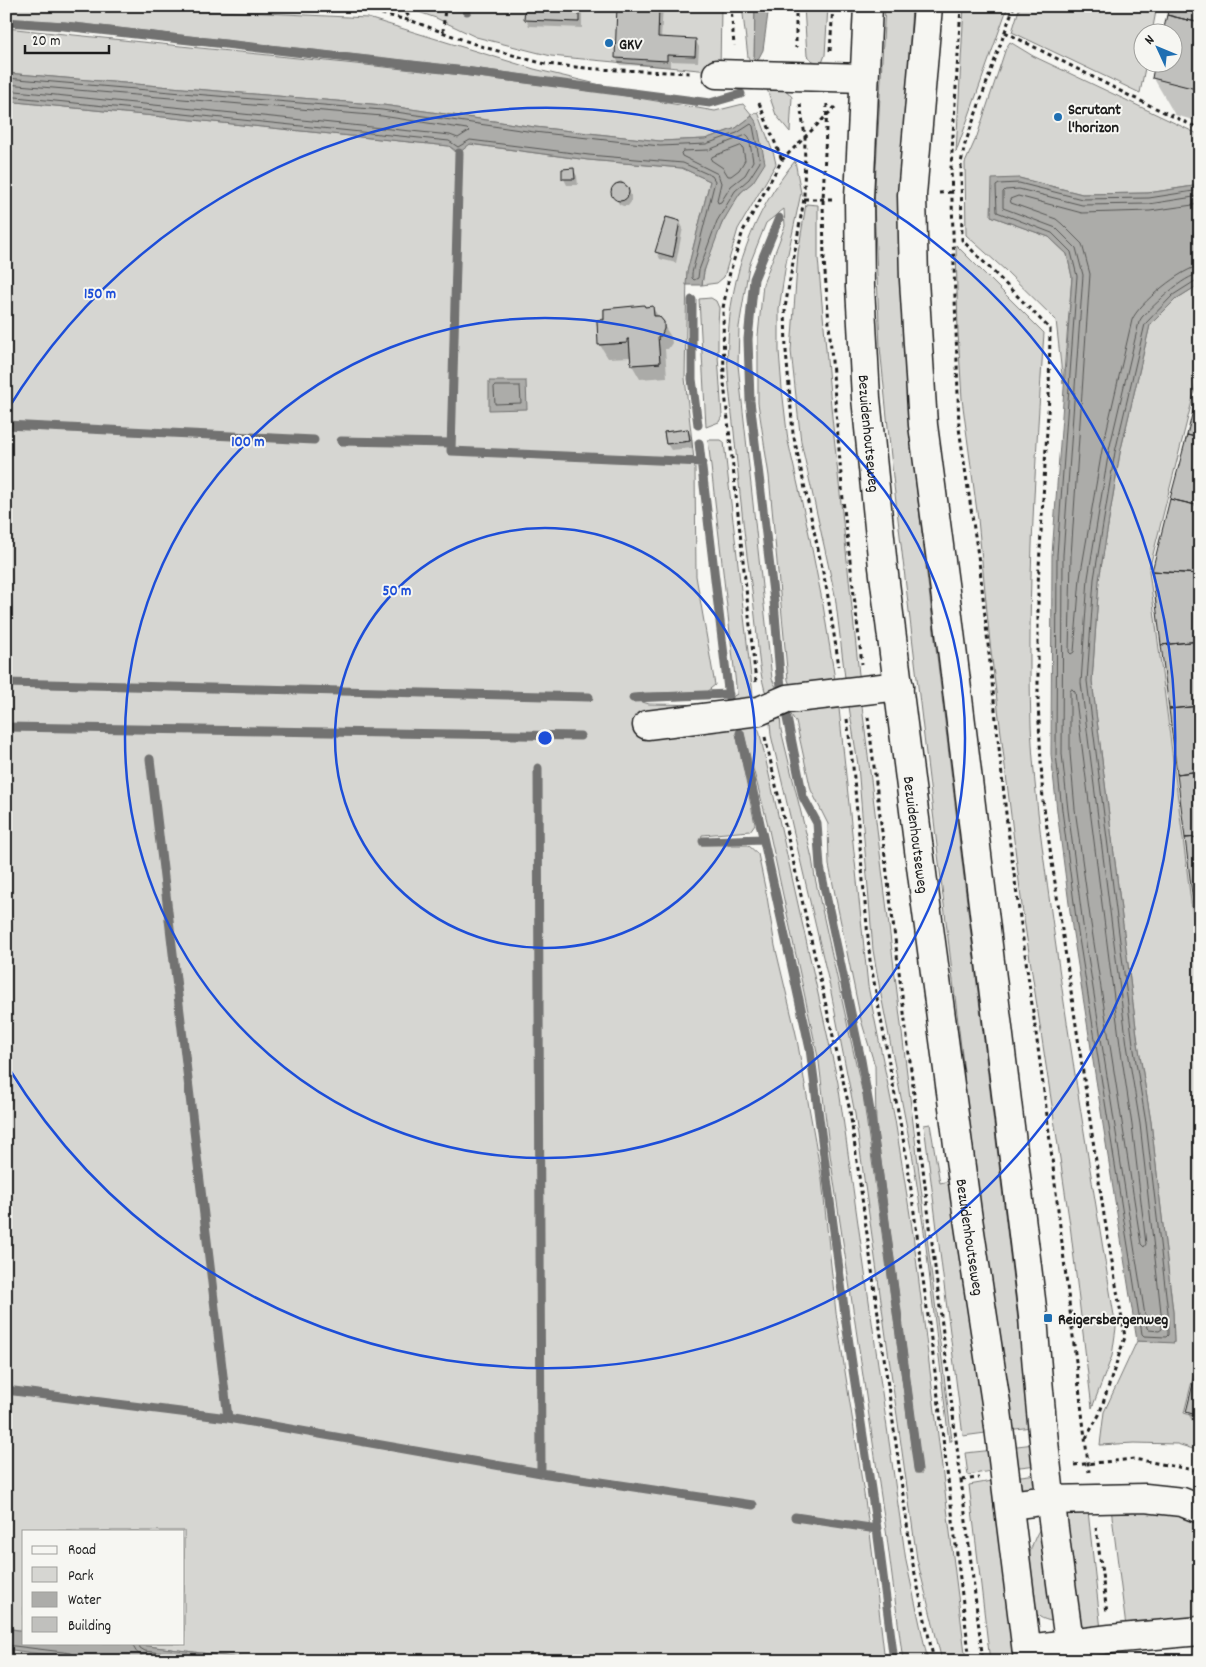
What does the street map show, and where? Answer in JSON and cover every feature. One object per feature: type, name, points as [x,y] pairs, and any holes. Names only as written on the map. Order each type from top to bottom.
[{"type":"main road","name":"Bezuidenhoutseweg","points":[[868,6],[859,208],[860,287],[866,398],[883,567],[926,905],[967,1212],[1005,1474],[1027,1655]]},
{"type":"main road","points":[[928,6],[912,195],[914,280],[923,426],[945,591],[1032,1306],[1038,1395],[1049,1500],[1071,1652]]},
{"type":"main road","points":[[717,74],[864,78]]},
{"type":"main road","points":[[647,725],[759,711],[787,699],[899,686]]},
{"type":"main road","points":[[1009,1505],[1049,1500],[1092,1500],[1107,1497],[1145,1498],[1182,1502],[1200,1509]]},
{"type":"main road","points":[[1027,1655],[1071,1652],[1110,1639],[1200,1631]]},
{"type":"path","points":[[286,6],[369,11],[412,21],[480,46],[545,64],[596,69],[717,74]]},
{"type":"path","points":[[402,6],[412,21]]},
{"type":"path","points":[[442,32],[445,6]]},
{"type":"path","points":[[680,6],[731,10]]},
{"type":"path","points":[[796,6],[796,76],[805,136],[804,199],[785,308],[786,351],[793,432],[827,591],[843,692],[853,767],[870,960],[907,1160],[970,1661]]},
{"type":"path","points":[[961,6],[951,168],[959,428],[980,569],[1008,823],[1045,1099],[1110,1639]]},
{"type":"path","points":[[1014,6],[962,157],[962,240],[1050,328],[1049,396],[1038,584],[1038,703],[1043,801],[1104,1215],[1125,1337],[1099,1415],[1085,1439]]},
{"type":"path","points":[[1005,32],[1130,96],[1200,129]]},
{"type":"path","points":[[864,78],[782,160],[743,231],[730,272],[723,308],[724,383],[759,711],[850,1110],[912,1560],[934,1661]]},
{"type":"path","points":[[804,199],[823,200]]},
{"type":"path","points":[[1046,1469],[1134,1459],[1200,1471]]},
{"type":"path","points":[[962,1480],[1005,1474]]},
{"type":"green space","points":[[6,6],[71,6],[368,18],[534,69],[609,87],[466,67],[65,22],[6,19]]},
{"type":"green space","name":"GKV","points":[[410,6],[721,6],[720,72],[551,56],[476,37],[436,18],[413,10]]},
{"type":"green space","points":[[742,6],[755,6],[754,67],[748,57]]},
{"type":"green space","points":[[804,6],[828,6],[825,55],[822,63],[813,61],[807,56]]},
{"type":"green space","points":[[885,6],[912,6],[906,115],[898,205],[901,296],[909,413],[917,492],[1031,1427],[1008,1430],[967,1173],[964,1072],[893,477],[880,347],[874,204]]},
{"type":"green space","points":[[964,6],[1008,6],[956,152]]},
{"type":"green space","points":[[1020,6],[1157,6],[1154,22],[1134,22],[1134,72],[1144,72],[1140,93],[1012,32]]},
{"type":"green space","points":[[6,28],[462,75],[609,93],[715,111],[743,104],[752,115],[758,112],[776,164],[738,229],[724,277],[717,283],[702,285],[707,262],[721,226],[740,193],[753,182],[752,116],[736,128],[705,139],[660,141],[535,127],[383,105],[6,73]]},
{"type":"green space","points":[[1010,42],[1033,56],[1200,135],[1200,185],[1148,193],[1082,194],[1019,178],[991,216],[1049,237],[1067,254],[1072,277],[1063,384],[1056,320],[966,235],[965,163],[977,136],[1006,48]]},
{"type":"green space","points":[[767,89],[785,89],[792,97],[790,132],[776,115]]},
{"type":"green space","points":[[6,101],[449,146],[457,153],[469,144],[588,160],[682,168],[710,181],[687,272],[685,378],[695,469],[696,576],[715,685],[706,692],[644,693],[630,695],[629,698],[649,704],[720,705],[737,694],[708,440],[721,440],[724,442],[753,695],[751,714],[759,730],[838,1083],[906,1561],[928,1661],[903,1661],[886,1530],[830,1155],[819,1062],[767,821],[743,731],[736,733],[755,824],[750,831],[702,835],[700,845],[748,845],[758,854],[775,946],[796,1034],[822,1180],[836,1313],[870,1533],[885,1661],[262,1661],[133,1644],[185,1644],[185,1530],[22,1530],[22,1631],[6,1628]],"holes":[[[621,182],[628,187],[629,193],[624,200],[618,200],[612,195],[612,189],[615,184]],[[666,217],[680,221],[673,257],[656,252]],[[653,307],[654,316],[659,316],[664,322],[664,329],[658,336],[660,363],[631,365],[629,339],[627,339],[627,343],[599,345],[597,320],[604,319],[604,309]],[[688,429],[690,441],[666,444],[664,432]]]},
{"type":"green space","points":[[795,161],[801,193],[786,263],[779,309],[779,351],[788,441],[823,605],[836,686],[771,695],[765,691],[760,663],[740,494],[729,387],[728,353],[733,293],[739,269],[756,223],[780,181]],"holes":[[[784,209],[785,226],[763,284],[758,336],[758,403],[769,476],[788,680],[792,690],[782,691],[776,687],[772,679],[738,365],[739,327],[749,266],[766,223]]]},
{"type":"green space","points":[[806,204],[818,205],[818,258],[832,417],[860,684],[846,686],[835,595],[801,442],[791,351],[798,253]]},
{"type":"green space","points":[[956,245],[1044,333],[1031,578],[1030,676],[1032,752],[1037,806],[1055,940],[1116,1328],[1112,1356],[1092,1408],[1070,1225],[1022,906],[990,643],[978,519],[962,399]]},
{"type":"green space","points":[[1200,284],[1200,370],[1149,570],[1200,973],[1200,1350],[1184,1413],[1200,1418],[1200,1451],[1177,1444],[1134,1443],[1100,1445],[1104,1412],[1137,1341],[1174,1342],[1173,1312],[1151,1122],[1138,1043],[1092,681],[1099,580],[1120,453],[1150,325],[1176,299]]},
{"type":"green space","points":[[711,298],[716,301],[719,308],[718,356],[722,416],[719,422],[706,427],[699,299]]},
{"type":"green space","points":[[861,698],[952,1441],[949,1441],[925,1238],[913,1159],[873,950],[858,765],[848,700]]},
{"type":"green space","points":[[838,699],[868,986],[895,1120],[913,1234],[966,1661],[942,1661],[917,1559],[855,1114],[830,987],[771,735],[771,717],[778,707]],"holes":[[[789,712],[796,722],[811,790],[828,824],[829,865],[861,1020],[875,1066],[876,1124],[922,1473],[915,1473],[863,1095],[812,858],[781,730],[780,715]]]},
{"type":"green space","points":[[930,1124],[940,1183],[949,1181],[975,1319],[993,1432],[963,1436],[924,1125]]},
{"type":"green space","points":[[1034,1444],[1037,1465],[1012,1468],[1009,1447]]},
{"type":"green space","points":[[994,1450],[997,1470],[968,1475],[965,1453]]},
{"type":"green space","points":[[1037,1474],[1040,1493],[1016,1496],[1013,1477]]},
{"type":"green space","points":[[998,1480],[1020,1661],[990,1661],[969,1485]]},
{"type":"green space","points":[[1117,1505],[1200,1518],[1200,1617],[1126,1627],[1111,1508]]},
{"type":"green space","points":[[1088,1511],[1101,1630],[1085,1629],[1077,1624],[1061,1514]]},
{"type":"green space","points":[[1041,1528],[1055,1619],[1051,1621],[1040,1617],[1034,1610],[1028,1595],[1026,1580],[1026,1569],[1030,1553]]},
{"type":"green space","points":[[6,1634],[22,1642],[22,1644],[202,1661],[6,1661]]},
{"type":"water","points":[[755,6],[769,6],[763,50],[754,67]]},
{"type":"water","points":[[6,73],[383,105],[535,127],[660,141],[705,139],[736,128],[752,116],[757,123],[765,163],[753,182],[740,193],[722,223],[704,271],[702,285],[686,285],[687,272],[710,181],[682,168],[588,160],[470,144],[459,153],[449,146],[6,101]]},
{"type":"water","points":[[1019,178],[1082,194],[1148,193],[1200,185],[1200,284],[1176,299],[1150,325],[1120,453],[1099,580],[1092,681],[1138,1043],[1151,1122],[1173,1312],[1174,1343],[1137,1341],[1072,927],[1051,754],[1052,555],[1072,277],[1067,254],[1049,237],[991,216],[992,179]]},
{"type":"water","points":[[489,381],[526,381],[527,409],[489,410]]},
{"type":"water","points":[[6,1628],[22,1631],[22,1644],[133,1644],[262,1661],[87,1661],[6,1649]]},
{"type":"building","points":[[525,6],[579,6],[579,22],[524,20]]},
{"type":"building","name":"GKV","points":[[617,6],[659,6],[658,37],[696,39],[695,56],[667,55],[667,61],[615,58]]},
{"type":"building","points":[[1170,6],[1200,6],[1200,23],[1167,15]]},
{"type":"building","points":[[1167,15],[1200,23],[1200,90],[1152,78],[1153,72],[1184,72],[1184,22],[1165,22]]},
{"type":"building","points":[[574,168],[575,179],[562,179],[562,169]]},
{"type":"building","points":[[620,183],[626,186],[629,192],[626,198],[620,201],[614,198],[611,192],[614,186]]},
{"type":"building","points":[[666,217],[680,221],[673,257],[655,252]]},
{"type":"building","points":[[644,305],[645,307],[653,306],[654,316],[659,316],[664,322],[661,336],[658,336],[660,363],[631,365],[629,339],[627,339],[627,343],[598,345],[597,320],[604,320],[604,309]]},
{"type":"building","points":[[1200,382],[1200,438],[1187,435]]},
{"type":"building","points":[[688,429],[690,441],[666,444],[664,432]]},
{"type":"building","points":[[1187,435],[1200,438],[1200,506],[1170,499]]},
{"type":"building","points":[[1170,499],[1200,506],[1200,574],[1152,571]]},
{"type":"building","points":[[1152,571],[1200,574],[1200,641],[1161,645]]},
{"type":"building","points":[[1200,641],[1200,706],[1169,709],[1161,645]]},
{"type":"building","points":[[1200,706],[1200,771],[1177,774],[1169,709]]},
{"type":"building","points":[[1200,771],[1200,837],[1185,838],[1177,774]]},
{"type":"building","points":[[1200,837],[1200,901],[1193,902],[1185,838]]},
{"type":"building","points":[[1200,901],[1200,955],[1193,902]]},
{"type":"building","points":[[1200,1356],[1200,1416],[1186,1412]]},
{"type":"waterway","points":[[467,6],[467,11]]},
{"type":"waterway","points":[[6,22],[64,26],[463,71],[710,103],[741,94]]},
{"type":"waterway","points":[[459,153],[451,451],[702,462]]},
{"type":"waterway","points":[[779,218],[754,279],[748,339],[750,401],[774,601],[781,688]]},
{"type":"waterway","points":[[692,300],[692,379],[698,425]]},
{"type":"waterway","points":[[6,425],[314,440]]},
{"type":"waterway","points":[[341,441],[451,443]]},
{"type":"waterway","points":[[699,443],[729,698]]},
{"type":"waterway","points":[[6,683],[589,697]]},
{"type":"waterway","points":[[633,698],[729,694]]},
{"type":"waterway","points":[[787,718],[803,797],[817,823],[820,867],[871,1116],[918,1469]]},
{"type":"waterway","points":[[6,727],[580,736]]},
{"type":"waterway","points":[[740,733],[810,1049],[847,1330],[877,1529],[894,1661]]},
{"type":"waterway","points":[[150,759],[228,1418]]},
{"type":"waterway","points":[[538,768],[541,1473]]},
{"type":"waterway","points":[[703,841],[763,839]]},
{"type":"waterway","points":[[6,1390],[228,1418],[541,1473],[753,1505]]},
{"type":"waterway","points":[[795,1517],[877,1529]]},
{"type":"place","name":"GKV","points":[[609,43]]},
{"type":"place","name":"Scrutant l'horizon","points":[[1058,117]]},
{"type":"place","name":"Reigersbergenweg","points":[[1048,1318]]}]
